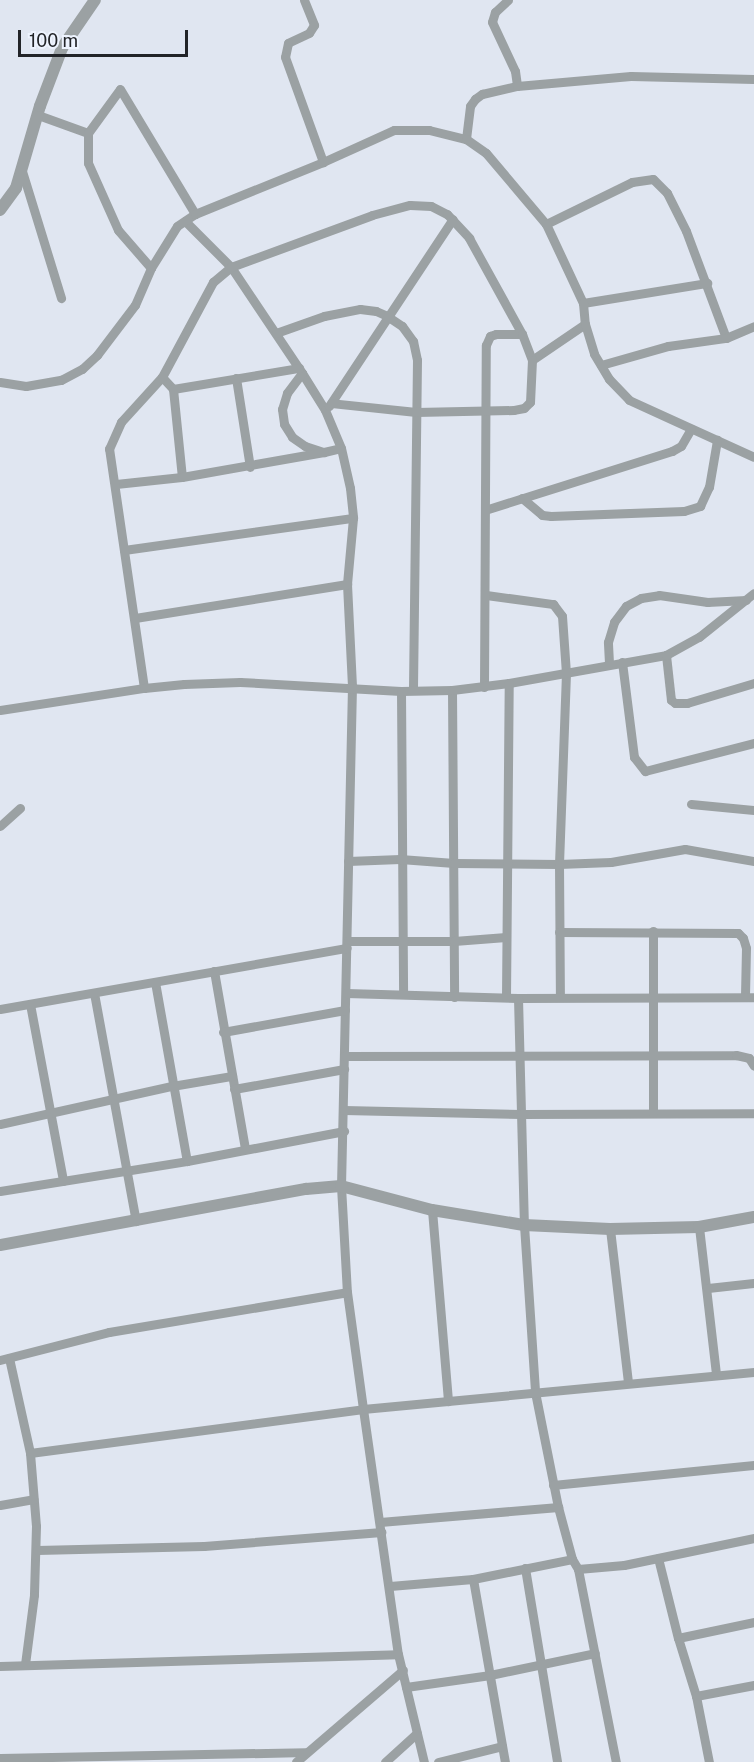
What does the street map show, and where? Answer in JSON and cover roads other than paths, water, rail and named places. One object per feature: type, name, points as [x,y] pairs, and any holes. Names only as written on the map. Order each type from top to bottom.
[{"type":"street","points":[[0,210],[16,188],[38,115],[62,48],[95,0]]},
{"type":"street","points":[[304,0],[314,25],[309,33],[288,44],[285,57],[323,162]]},
{"type":"street","points":[[508,0],[495,12],[492,22],[515,71],[517,86]]},
{"type":"street","points":[[466,139],[470,106],[475,99],[482,94],[517,86],[631,76],[754,79]]},
{"type":"street","points":[[151,268],[118,230],[88,163],[88,133],[120,89],[195,214]]},
{"type":"street","points":[[38,115],[88,133]]},
{"type":"street","points":[[0,382],[26,386],[61,380],[82,369],[97,355],[135,305],[151,268],[177,226],[195,214],[323,162],[394,130],[429,130],[466,139],[486,153],[546,224],[583,303],[585,324],[601,365],[609,379],[629,400],[754,457]]},
{"type":"street","points":[[21,171],[62,298]]},
{"type":"street","points":[[546,224],[632,182],[653,179],[668,193],[707,283],[726,338]]},
{"type":"street","points":[[144,688],[116,484],[109,449],[121,422],[162,377],[213,282],[231,267],[372,215],[410,205],[431,206],[453,219],[469,238],[522,334],[532,360],[530,402],[524,408],[514,410],[416,412],[328,407]]},
{"type":"street","points":[[328,407],[453,219]]},
{"type":"street","points":[[185,221],[231,267],[328,407],[350,488],[353,518],[347,585],[352,686],[341,1186],[347,1292],[398,1654],[424,1762]]},
{"type":"street","points":[[583,303],[707,283]]},
{"type":"street","points":[[276,333],[324,316],[360,309],[376,311],[387,316],[402,326],[413,341],[417,360],[413,688]]},
{"type":"street","points":[[532,360],[585,324]]},
{"type":"street","points":[[601,365],[668,346],[726,338],[754,326]]},
{"type":"street","points":[[484,687],[487,340],[502,333],[522,334]]},
{"type":"street","points":[[173,389],[301,370]]},
{"type":"street","points":[[301,370],[287,393],[282,410],[285,424],[292,437],[305,446],[324,452]]},
{"type":"street","points":[[162,377],[173,389],[182,477]]},
{"type":"street","points":[[236,378],[250,467]]},
{"type":"street","points":[[485,510],[672,451],[681,446],[691,429]]},
{"type":"street","points":[[522,498],[542,515],[551,516],[684,511],[700,506],[708,488],[717,441]]},
{"type":"street","points":[[116,484],[250,467],[340,448]]},
{"type":"street","points":[[124,550],[353,518]]},
{"type":"street","points":[[135,618],[347,585]]},
{"type":"street","points":[[1,712],[144,688],[240,682],[401,690],[413,688],[452,690],[484,687],[609,663],[666,655],[699,637],[754,593]]},
{"type":"street","points":[[486,595],[556,606],[562,616],[566,673],[559,864],[560,997]]},
{"type":"street","points":[[609,663],[608,642],[615,622],[626,606],[641,598],[659,595],[690,601],[746,600]]},
{"type":"street","points":[[666,655],[671,700],[675,703],[687,703],[754,683]]},
{"type":"street","points":[[622,662],[634,757],[645,771],[754,743]]},
{"type":"street","points":[[506,997],[508,683]]},
{"type":"street","points":[[401,690],[400,859],[403,994]]},
{"type":"street","points":[[452,690],[454,997]]},
{"type":"street","points":[[691,804],[754,810]]},
{"type":"street","points":[[0,826],[20,808]]},
{"type":"street","points":[[348,861],[400,859],[454,863],[559,864],[611,862],[685,849],[754,861]]},
{"type":"street","points":[[653,931],[653,1113]]},
{"type":"street","points":[[346,993],[518,998],[749,997],[746,948],[741,934],[726,931],[559,932]]},
{"type":"street","points":[[0,1009],[347,945],[506,938]]},
{"type":"street","points":[[214,971],[245,1148]]},
{"type":"street","points":[[155,982],[187,1161]]},
{"type":"street","points":[[94,993],[136,1221]]},
{"type":"street","points":[[518,998],[524,1225],[535,1392],[558,1507],[572,1559],[578,1569],[616,1762]]},
{"type":"street","points":[[30,1004],[63,1181]]},
{"type":"street","points":[[223,1032],[345,1010]]},
{"type":"street","points":[[345,1056],[741,1055],[749,1058],[754,1066]]},
{"type":"street","points":[[234,1089],[344,1069]]},
{"type":"street","points":[[0,1124],[172,1086],[232,1076]]},
{"type":"street","points":[[344,1110],[521,1114],[754,1113]]},
{"type":"street","points":[[0,1191],[187,1161],[245,1148],[344,1131]]},
{"type":"street","points":[[0,1245],[296,1191],[341,1186],[432,1210],[524,1225],[610,1229],[699,1227],[754,1217]]},
{"type":"street","points":[[432,1210],[448,1401]]},
{"type":"street","points":[[699,1227],[708,1288],[716,1375]]},
{"type":"street","points":[[610,1229],[628,1383]]},
{"type":"street","points":[[708,1288],[754,1283]]},
{"type":"street","points":[[25,1664],[37,1550],[30,1453],[4,1359],[109,1332],[347,1292]]},
{"type":"street","points":[[30,1453],[363,1409],[754,1372]]},
{"type":"street","points":[[553,1485],[754,1465]]},
{"type":"street","points":[[0,1505],[33,1499]]},
{"type":"street","points":[[37,1550],[216,1545],[558,1507]]},
{"type":"street","points":[[578,1569],[624,1565],[754,1538]]},
{"type":"street","points":[[658,1558],[678,1638],[696,1696],[709,1762]]},
{"type":"street","points":[[390,1586],[473,1580],[572,1559]]},
{"type":"street","points":[[525,1568],[557,1762]]},
{"type":"street","points":[[473,1580],[505,1762]]},
{"type":"street","points":[[678,1638],[754,1622]]},
{"type":"street","points":[[406,1687],[490,1675],[596,1653]]},
{"type":"street","points":[[0,1666],[398,1654]]},
{"type":"street","points":[[296,1762],[403,1670]]},
{"type":"street","points":[[696,1696],[754,1685]]},
{"type":"street","points":[[386,1762],[417,1733]]},
{"type":"street","points":[[438,1762],[502,1746]]},
{"type":"street","points":[[0,1758],[306,1752]]}]
